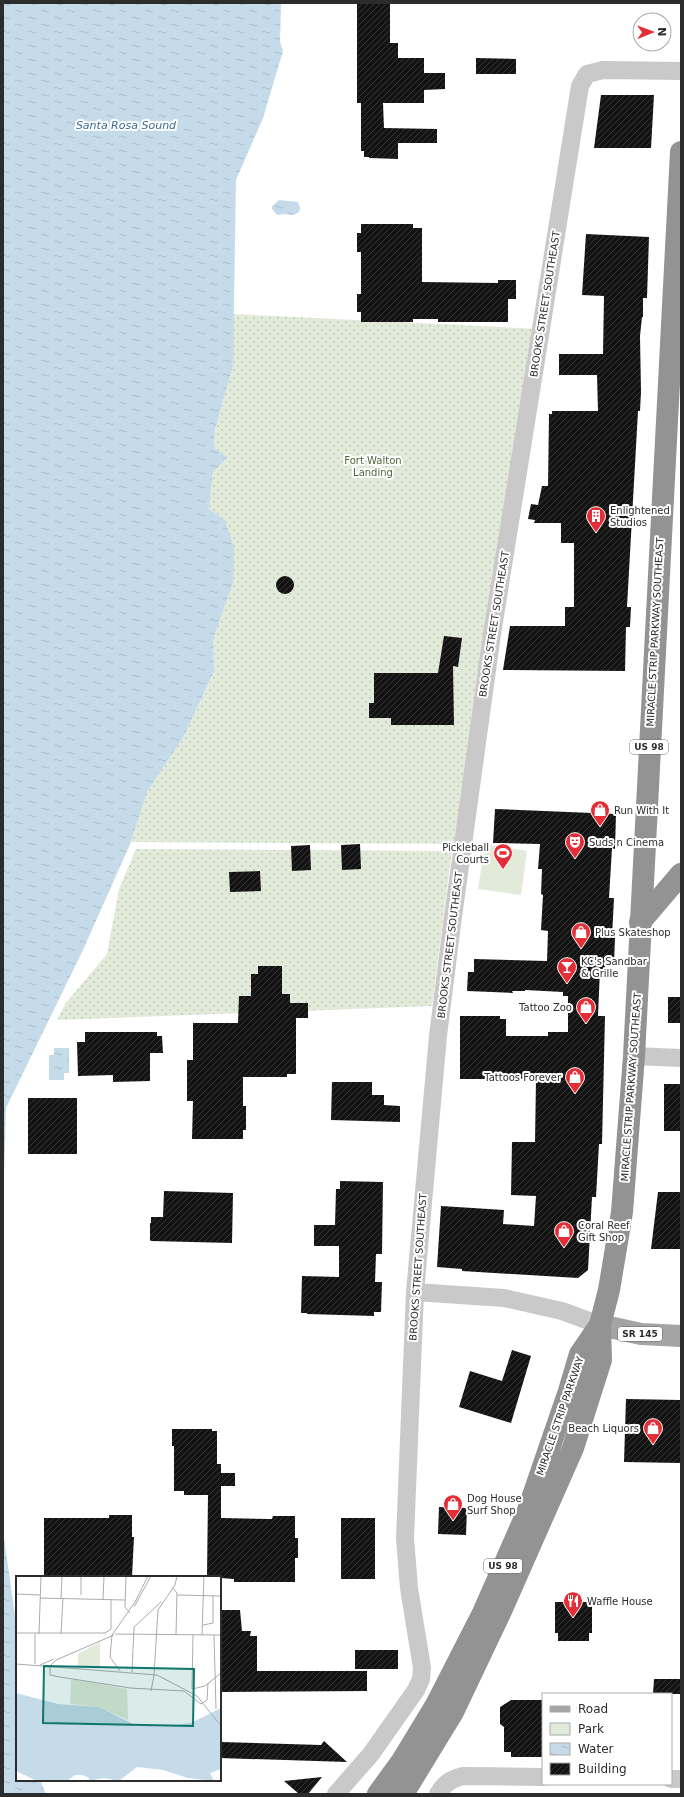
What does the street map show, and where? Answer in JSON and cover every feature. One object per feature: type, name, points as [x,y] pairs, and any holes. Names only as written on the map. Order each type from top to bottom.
[{"type":"highway","name":"MIRACLE STRIP PARKWAY SOUTHEAST","points":[[600,1325],[609,1290],[622,1212],[634,1056],[681,162]]},
{"type":"highway","points":[[640,922],[681,874]]},
{"type":"highway","name":"MIRACLE STRIP PARKWAY","points":[[378,1794],[402,1761],[436,1705],[483,1613],[526,1513],[569,1391],[580,1354],[600,1325]]},
{"type":"highway","name":"MIRACLE STRIP PARKWAY","points":[[404,1794],[453,1712],[501,1612],[566,1463],[601,1360],[600,1325]]},
{"type":"main road","name":"SR 145","points":[[600,1325],[641,1334],[681,1336]]},
{"type":"street","name":"BROOKS STREET SOUTHEAST","points":[[336,1794],[375,1748],[416,1690],[421,1679],[422,1668],[409,1588],[405,1538],[415,1292],[437,1042],[492,634],[580,86],[587,74],[603,70],[681,71]]},
{"type":"street","points":[[634,1056],[681,1058]]},
{"type":"street","points":[[415,1292],[504,1298],[562,1311],[600,1325]]},
{"type":"street","points":[[438,1794],[445,1784],[451,1780],[463,1776],[542,1777]]},
{"type":"green space","name":"Fort Walton Landing","points":[[233,314],[541,329],[463,844],[131,842],[147,792],[184,736],[214,673],[213,640],[233,583],[225,520],[209,509],[213,472],[228,457],[214,448],[215,431],[233,366]]},
{"type":"green space","name":"Pickleball Courts","points":[[485,844],[527,851],[521,895],[478,889]]},
{"type":"green space","points":[[136,849],[452,851],[432,1006],[57,1020],[65,1004],[107,954],[119,889]]},
{"type":"water","name":"Santa Rosa Sound","points":[[3,3],[281,3],[280,42],[283,51],[263,118],[236,180],[233,366],[215,430],[214,448],[228,457],[213,472],[209,509],[225,520],[234,548],[233,583],[213,640],[214,672],[184,736],[147,792],[131,842],[83,950],[6,1108],[3,1214]]},
{"type":"water","points":[[279,200],[298,202],[300,208],[299,212],[293,215],[277,215],[272,209],[272,206]]},
{"type":"water","points":[[54,1048],[69,1048],[69,1073],[64,1073],[64,1080],[49,1080],[49,1055],[54,1055]]},
{"type":"water","points":[[3,1531],[16,1622],[16,1781],[40,1781],[46,1794],[3,1794]]},
{"type":"building","points":[[357,3],[390,3],[390,43],[398,43],[398,58],[424,58],[424,73],[445,73],[445,89],[424,90],[424,103],[383,103],[384,128],[437,129],[437,143],[398,143],[398,159],[364,157],[364,151],[361,151],[361,103],[357,103]]},
{"type":"building","points":[[476,58],[516,59],[516,74],[476,74]]},
{"type":"building","points":[[601,95],[654,95],[651,148],[594,148]]},
{"type":"building","points":[[361,224],[413,224],[413,228],[422,228],[422,282],[498,283],[498,280],[516,280],[516,299],[508,299],[508,322],[438,322],[438,319],[413,319],[413,322],[361,322],[361,312],[357,312],[357,294],[361,294],[361,252],[357,252],[357,233],[361,233]]},
{"type":"building","points":[[586,234],[649,237],[647,298],[643,298],[643,317],[640,336],[641,392],[640,411],[638,411],[627,607],[631,607],[630,627],[626,627],[625,671],[503,670],[510,626],[565,626],[565,607],[574,607],[574,543],[561,543],[561,523],[534,523],[535,520],[528,519],[531,504],[538,505],[542,486],[548,486],[549,414],[552,414],[552,411],[598,411],[597,375],[559,375],[559,354],[603,354],[604,296],[582,295]]},
{"type":"building","points":[[281,576],[289,576],[294,581],[292,592],[289,594],[281,594],[276,589],[276,581]]},
{"type":"building","points":[[444,636],[462,638],[458,667],[453,666],[454,725],[391,725],[391,718],[369,718],[369,703],[374,703],[374,673],[438,673]]},
{"type":"building","points":[[495,809],[616,814],[615,849],[612,848],[609,898],[614,898],[612,937],[615,937],[614,964],[605,963],[605,969],[600,969],[598,1016],[605,1016],[602,1144],[599,1144],[596,1197],[592,1197],[588,1270],[578,1278],[462,1271],[462,1269],[437,1267],[441,1206],[504,1210],[503,1224],[534,1226],[536,1196],[511,1195],[512,1142],[535,1142],[536,1079],[460,1079],[460,1016],[500,1016],[500,1019],[506,1019],[506,1036],[548,1036],[548,1032],[568,1032],[568,996],[563,996],[563,992],[525,990],[512,991],[513,993],[467,991],[468,972],[474,972],[474,959],[547,961],[548,931],[541,930],[543,895],[541,894],[542,869],[538,869],[540,844],[493,843]]},
{"type":"building","points":[[360,844],[361,869],[342,870],[341,845]]},
{"type":"building","points":[[310,845],[311,870],[292,871],[291,846]]},
{"type":"building","points":[[260,871],[261,891],[230,892],[229,872]]},
{"type":"building","points":[[258,966],[282,966],[282,994],[290,994],[290,1003],[308,1003],[308,1018],[296,1018],[296,1074],[287,1074],[287,1077],[243,1077],[243,1106],[246,1106],[246,1130],[243,1130],[243,1139],[192,1139],[193,1101],[187,1101],[187,1060],[193,1060],[193,1023],[238,1023],[239,996],[251,996],[251,974],[258,974]]},
{"type":"building","points":[[668,997],[681,997],[681,1023],[668,1023]]},
{"type":"building","points":[[85,1032],[157,1032],[157,1036],[162,1036],[163,1053],[150,1053],[150,1081],[113,1082],[113,1075],[78,1076],[77,1042],[85,1042]]},
{"type":"building","points":[[332,1082],[372,1082],[372,1095],[384,1095],[384,1105],[400,1106],[400,1122],[331,1120]]},
{"type":"building","points":[[664,1084],[681,1084],[681,1131],[664,1131]]},
{"type":"building","points":[[28,1098],[77,1098],[77,1154],[28,1154]]},
{"type":"building","points":[[340,1181],[383,1182],[382,1254],[376,1254],[375,1282],[382,1282],[381,1312],[374,1312],[374,1316],[301,1313],[302,1276],[339,1277],[339,1246],[314,1246],[314,1225],[335,1225],[336,1189],[340,1189]]},
{"type":"building","points":[[164,1191],[233,1193],[232,1243],[151,1241],[151,1217],[163,1217]]},
{"type":"building","points":[[658,1192],[681,1192],[681,1249],[651,1249]]},
{"type":"building","points":[[512,1350],[531,1356],[511,1423],[459,1407],[470,1371],[502,1381]]},
{"type":"building","name":"Beach Liquors","points":[[626,1399],[681,1400],[680,1463],[624,1462]]},
{"type":"building","points":[[172,1429],[212,1429],[212,1431],[217,1431],[217,1464],[221,1464],[221,1473],[235,1473],[235,1486],[221,1486],[221,1518],[272,1519],[273,1516],[295,1516],[295,1538],[298,1538],[298,1558],[295,1558],[295,1582],[234,1582],[234,1579],[221,1578],[221,1576],[207,1576],[208,1495],[184,1495],[184,1491],[174,1491],[174,1446],[172,1446]]},
{"type":"building","name":"Dog House Surf Shop","points":[[439,1507],[467,1508],[466,1535],[438,1534]]},
{"type":"building","points":[[109,1515],[132,1515],[132,1537],[134,1537],[132,1576],[44,1576],[44,1518],[109,1518]]},
{"type":"building","points":[[341,1518],[375,1518],[375,1579],[341,1579]]},
{"type":"building","name":"Waffle House","points":[[555,1602],[592,1602],[592,1633],[589,1633],[589,1641],[558,1641],[558,1633],[555,1633]]},
{"type":"building","points":[[221,1610],[240,1610],[242,1631],[251,1631],[250,1636],[257,1636],[257,1671],[367,1671],[367,1691],[221,1692]]},
{"type":"building","points":[[355,1650],[398,1650],[398,1669],[355,1669]]},
{"type":"building","points":[[654,1679],[681,1679],[681,1694],[653,1693]]},
{"type":"building","points":[[511,1700],[542,1700],[542,1757],[511,1757],[511,1752],[504,1752],[504,1727],[500,1724],[500,1707]]},
{"type":"building","points":[[324,1741],[347,1762],[221,1758],[221,1742],[321,1745]]},
{"type":"building","points":[[322,1777],[308,1794],[299,1794],[284,1781]]},
{"type":"place","name":"Enlightened Studios","points":[[596,533]]},
{"type":"place","name":"Run With It","points":[[600,827]]},
{"type":"place","name":"Suds n Cinema","points":[[575,859]]},
{"type":"place","name":"Pickleball Courts","points":[[503,870]]},
{"type":"place","name":"Plus Skateshop","points":[[581,949]]},
{"type":"place","name":"KC's Sandbar & Grille","points":[[567,984]]},
{"type":"place","name":"Tattoo Zoo","points":[[586,1024]]},
{"type":"place","name":"Tattoos Forever","points":[[575,1094]]},
{"type":"place","name":"Coral Reef Gift Shop","points":[[564,1248]]},
{"type":"place","name":"Beach Liquors","points":[[653,1445]]},
{"type":"place","name":"Dog House Surf Shop","points":[[453,1521]]},
{"type":"place","name":"Waffle House","points":[[573,1618]]}]
